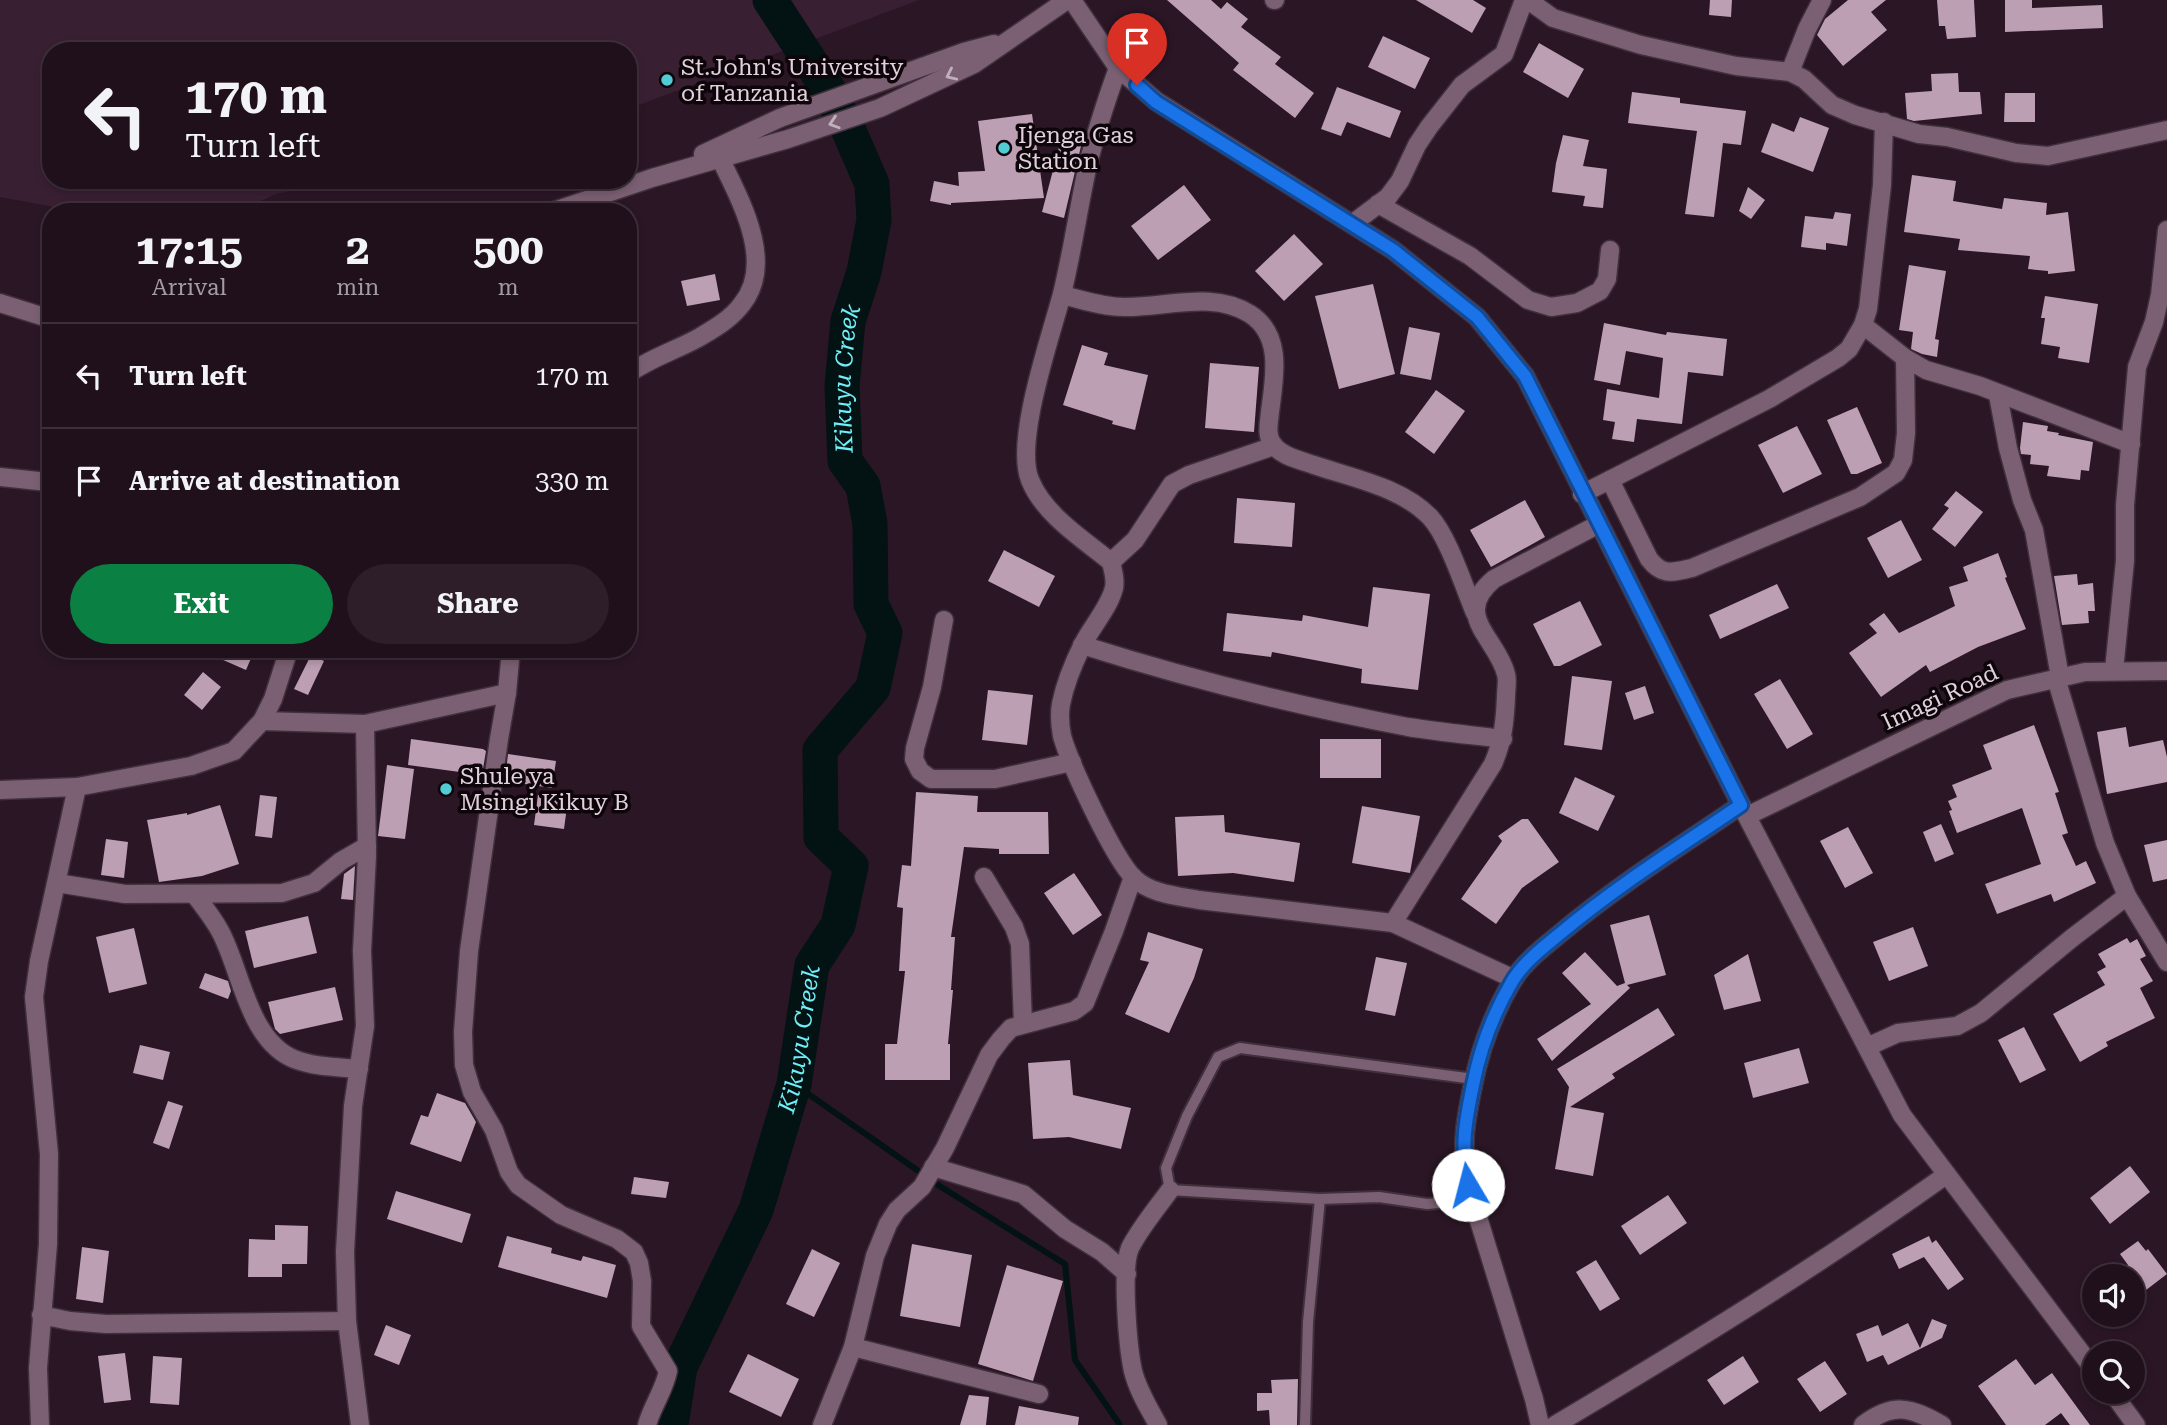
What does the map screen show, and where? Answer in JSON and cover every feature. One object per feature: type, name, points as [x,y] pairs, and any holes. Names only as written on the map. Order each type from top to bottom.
[{"type":"street","points":[[637,183],[788,139],[880,108],[974,64],[1069,0],[1118,68],[1156,102],[1393,250],[1477,317],[1525,376],[1744,811],[1902,1115],[2082,1354]]},
{"type":"street","points":[[1352,224],[1388,197],[1400,181],[1417,145],[1462,85],[1504,54],[1526,0],[1553,18],[1641,46],[1735,66],[1790,72],[1804,79],[1832,105],[1855,115],[1919,134],[1947,137],[2016,153],[2048,156],[2167,130]]},
{"type":"street","points":[[1790,72],[1822,0]]},
{"type":"street","points":[[652,178],[780,118],[964,52],[1010,40]]},
{"type":"street","points":[[1118,68],[1103,109],[1088,169],[1062,295],[1031,412],[1026,459],[1029,479],[1051,512],[1111,562],[1115,581],[1112,595],[1082,645],[1066,687],[1060,713],[1062,736],[1072,762],[1111,842],[1132,877],[1154,890],[1199,900],[1393,923],[1514,979]]},
{"type":"street","points":[[1583,494],[1769,399],[1849,349],[1863,325],[1868,309],[1882,185],[1884,122]]},
{"type":"street","points":[[637,369],[727,320],[743,304],[750,291],[754,276],[755,249],[751,223],[720,158]]},
{"type":"street","points":[[578,203],[619,189]]},
{"type":"street","points":[[1378,204],[1470,256],[1528,300],[1551,307],[1577,303],[1600,291],[1606,279],[1610,250]]},
{"type":"street","points":[[2114,670],[2125,561],[2125,505],[2137,367],[2154,322],[2160,295],[2167,230]]},
{"type":"street","points":[[1062,295],[1102,305],[1124,307],[1186,302],[1222,303],[1250,314],[1266,331],[1274,354],[1275,373],[1268,432],[1274,446],[1293,458],[1399,495],[1422,509],[1438,528],[1477,623],[1507,675],[1503,739],[1493,764],[1393,923]]},
{"type":"street","points":[[0,303],[42,316]]},
{"type":"street","points":[[1863,325],[1905,358],[1926,370],[1964,380],[2131,444]]},
{"type":"street","points":[[1610,480],[1656,568],[1664,572],[1675,572],[1692,568],[1860,497],[1896,473],[1903,460],[1906,433],[1905,358]]},
{"type":"street","points":[[1998,395],[2015,474],[2034,530],[2058,678],[2105,843],[2127,896],[2167,962]]},
{"type":"street","points":[[1111,562],[1135,540],[1172,484],[1189,475],[1274,446]]},
{"type":"street","points":[[0,477],[42,481]]},
{"type":"street","points":[[1475,613],[1481,593],[1494,579],[1599,524]]},
{"type":"street","points":[[944,620],[932,687],[915,748],[914,759],[920,771],[931,779],[995,779],[1072,762]]},
{"type":"street","points":[[1082,645],[1168,672],[1324,710],[1411,727],[1503,739]]},
{"type":"street","points":[[0,790],[78,787],[191,766],[234,751],[262,721],[273,699],[286,658]]},
{"type":"street","points":[[511,658],[469,951],[463,1032],[464,1065],[472,1092],[494,1130],[509,1172],[518,1185],[561,1215],[617,1239],[635,1252],[642,1280],[641,1326],[668,1371],[648,1425]]},
{"type":"street","name":"Imagi Road","points":[[1540,1425],[1473,1200],[1463,1154],[1474,1079],[1492,1022],[1514,979],[1535,955],[1588,910],[1744,811],[2007,690],[2085,672],[2167,671]]},
{"type":"street","points":[[262,721],[365,724],[507,693]]},
{"type":"street","points":[[360,1425],[347,1321],[345,1252],[348,1175],[365,1026],[362,951],[367,846],[365,724]]},
{"type":"street","points":[[40,1425],[38,1368],[48,1244],[49,1154],[34,997],[39,961],[78,787]]},
{"type":"street","points":[[57,883],[125,894],[282,893],[314,883],[341,861],[367,846]]},
{"type":"street","points":[[984,877],[1014,928],[1020,944],[1023,1024]]},
{"type":"street","points":[[822,1425],[853,1347],[880,1238],[898,1210],[922,1187],[945,1148],[989,1055],[1011,1028],[1074,1011],[1085,1003],[1132,877]]},
{"type":"street","points":[[195,895],[220,931],[246,1000],[261,1029],[293,1059],[359,1069]]},
{"type":"street","points":[[1867,1047],[1898,1033],[1957,1026],[1981,1013],[2071,938],[2127,896]]},
{"type":"street","points":[[933,1167],[1023,1194],[1065,1229],[1081,1238],[1127,1274]]},
{"type":"street","points":[[1555,1425],[1718,1327],[1867,1231],[1946,1175]]},
{"type":"street","points":[[1158,1425],[1133,1370],[1126,1300],[1127,1274],[1130,1249],[1170,1190]]},
{"type":"street","points":[[41,1315],[106,1324],[347,1321]]},
{"type":"street","points":[[853,1347],[1039,1394]]},
{"type":"street","points":[[2120,1404],[2136,1425]]},
{"type":"street","points":[[1863,1425],[1881,1412],[1901,1409],[1919,1413],[1942,1425]]},
{"type":"lane","points":[[1473,1200],[1427,1204],[1378,1197],[1320,1199],[1170,1190],[1166,1168],[1187,1116],[1218,1056],[1240,1048],[1474,1079]]},
{"type":"lane","points":[[1305,1425],[1308,1322],[1320,1199]]},
{"type":"shaded area","name":"St.John's University of Tanzania","points":[[0,0],[919,0],[637,106],[637,42],[42,42],[42,189],[299,189],[276,194],[256,203],[42,205],[0,197]]},
{"type":"building","points":[[1167,0],[1211,0],[1221,9],[1227,2],[1248,19],[1241,27],[1281,57],[1275,64],[1314,93],[1295,118],[1233,70],[1239,63]]},
{"type":"building","points":[[1416,0],[1473,0],[1486,8],[1472,33]]},
{"type":"building","points":[[1710,0],[1732,0],[1731,17],[1709,15]]},
{"type":"building","points":[[1848,0],[1886,0],[1871,12],[1887,30],[1843,66],[1817,35],[1825,19]]},
{"type":"building","points":[[1937,0],[1974,0],[1976,37],[1947,39],[1945,26],[1939,26]]},
{"type":"building","points":[[2005,0],[2032,0],[2032,8],[2102,5],[2103,28],[2005,32]]},
{"type":"building","points":[[1383,36],[1430,58],[1415,89],[1368,67]]},
{"type":"building","points":[[1539,43],[1584,69],[1568,98],[1523,72]]},
{"type":"building","points":[[1958,73],[1959,92],[1980,92],[1982,114],[1914,121],[1907,119],[1905,93],[1932,91],[1931,74]]},
{"type":"building","points":[[1337,87],[1401,111],[1390,138],[1347,122],[1341,136],[1321,129]]},
{"type":"building","points":[[1632,92],[1680,98],[1680,103],[1746,111],[1741,145],[1723,143],[1714,217],[1685,214],[1697,131],[1628,123]]},
{"type":"building","points":[[2005,93],[2035,93],[2035,122],[2004,122]]},
{"type":"building","points":[[1032,114],[1044,198],[951,205],[930,201],[934,181],[959,186],[958,172],[985,171],[978,121]]},
{"type":"building","points":[[1800,117],[1829,128],[1813,172],[1761,152],[1772,123],[1794,132]]},
{"type":"building","points":[[1563,135],[1589,140],[1583,166],[1607,169],[1603,208],[1583,206],[1585,196],[1552,192]]},
{"type":"building","points":[[1062,136],[1082,142],[1064,218],[1042,212]]},
{"type":"building","points":[[1912,175],[1956,181],[1953,201],[2002,209],[2004,198],[2047,203],[2046,215],[2068,212],[2075,271],[2048,274],[2048,271],[2028,269],[2030,256],[1958,250],[1960,239],[1904,232]]},
{"type":"building","points":[[1184,185],[1211,220],[1158,260],[1131,226]]},
{"type":"building","points":[[1748,187],[1765,200],[1751,219],[1739,211]]},
{"type":"building","points":[[1835,212],[1851,214],[1847,246],[1826,243],[1826,250],[1801,247],[1805,216],[1833,219]]},
{"type":"building","points":[[1294,234],[1323,264],[1284,301],[1255,271]]},
{"type":"building","points":[[1909,265],[1946,271],[1935,339],[1939,340],[1937,357],[1911,349],[1913,332],[1899,330]]},
{"type":"building","points":[[715,274],[720,300],[687,306],[681,281]]},
{"type":"building","points":[[1373,284],[1395,374],[1339,389],[1315,296]]},
{"type":"building","points":[[2045,296],[2098,304],[2089,363],[2058,358],[2060,347],[2041,344],[2045,318],[2041,318]]},
{"type":"building","points":[[1604,323],[1666,335],[1667,332],[1727,339],[1723,376],[1688,372],[1682,424],[1637,419],[1634,442],[1612,439],[1615,422],[1603,420],[1607,389],[1659,398],[1663,358],[1626,351],[1620,385],[1594,380]]},
{"type":"building","points":[[1409,327],[1440,333],[1431,380],[1400,374]]},
{"type":"building","points":[[1082,345],[1108,353],[1104,365],[1148,375],[1135,430],[1063,405]]},
{"type":"building","points":[[1210,363],[1259,367],[1254,432],[1205,428]]},
{"type":"building","points":[[1436,390],[1465,411],[1434,454],[1405,432]]},
{"type":"building","points":[[1857,407],[1882,463],[1851,474],[1827,420]]},
{"type":"building","points":[[2023,422],[2048,426],[2047,431],[2059,433],[2058,435],[2093,442],[2089,471],[2081,470],[2080,480],[2047,476],[2049,466],[2030,464],[2031,455],[2021,454],[2020,448]]},
{"type":"building","points":[[1797,426],[1822,474],[1783,493],[1758,445]]},
{"type":"building","points":[[1956,491],[1983,512],[1955,547],[1932,529],[1949,508],[1944,505]]},
{"type":"building","points":[[1237,498],[1295,503],[1292,547],[1234,543]]},
{"type":"building","points":[[1525,500],[1545,537],[1491,567],[1470,530]]},
{"type":"building","points":[[1901,520],[1922,560],[1888,578],[1867,538]]},
{"type":"building","points":[[1004,550],[1055,576],[1039,607],[988,581]]},
{"type":"building","points":[[1998,553],[2026,629],[1978,647],[1930,672],[1926,665],[1881,697],[1849,653],[1877,633],[1869,624],[1884,613],[1899,633],[1955,606],[1949,587],[1968,581],[1963,567]]},
{"type":"building","points":[[2077,574],[2078,585],[2093,583],[2095,611],[2088,611],[2089,623],[2062,625],[2054,576]]},
{"type":"building","points":[[1777,584],[1789,608],[1720,639],[1709,615]]},
{"type":"building","points":[[1373,587],[1430,594],[1418,690],[1361,683],[1362,669],[1272,652],[1271,657],[1223,651],[1227,613],[1302,621],[1303,615],[1368,627]]},
{"type":"building","points":[[1580,601],[1602,645],[1560,666],[1554,666],[1533,624]]},
{"type":"building","points":[[219,658],[251,658],[246,670]]},
{"type":"building","points":[[310,658],[324,661],[308,695],[294,689]]},
{"type":"building","points":[[203,672],[221,687],[202,710],[184,695]]},
{"type":"building","points":[[1572,676],[1612,681],[1602,750],[1564,745]]},
{"type":"building","points":[[1780,679],[1813,734],[1787,749],[1754,694]]},
{"type":"building","points":[[1645,686],[1654,713],[1634,720],[1625,693]]},
{"type":"building","points":[[988,690],[1033,695],[1027,745],[982,740]]},
{"type":"building","points":[[2034,725],[2059,792],[2055,793],[2068,833],[2062,835],[2076,866],[2086,861],[2096,883],[2054,902],[2051,894],[1997,914],[1985,884],[2041,864],[2022,808],[1957,833],[1948,801],[1957,797],[1952,785],[1992,769],[1983,745]]},
{"type":"building","points":[[2126,727],[2129,747],[2163,740],[2167,757],[2167,782],[2107,794],[2097,732]]},
{"type":"building","points":[[411,739],[483,749],[486,751],[482,775],[408,765]]},
{"type":"building","points":[[1320,739],[1381,739],[1381,778],[1320,778]]},
{"type":"building","points":[[508,754],[556,761],[552,788],[505,781]]},
{"type":"building","points":[[387,765],[414,769],[405,839],[378,836]]},
{"type":"building","points":[[1575,777],[1615,796],[1598,831],[1559,813]]},
{"type":"building","points":[[916,792],[978,796],[977,812],[1048,812],[1049,854],[999,854],[999,849],[964,847],[951,937],[955,937],[948,1044],[950,1080],[885,1080],[885,1044],[897,1044],[905,971],[899,971],[903,908],[897,907],[902,865],[911,866]]},
{"type":"building","points":[[260,795],[277,797],[272,838],[255,836]]},
{"type":"building","points":[[538,795],[568,799],[564,829],[534,825]]},
{"type":"building","points":[[220,805],[239,864],[202,876],[159,882],[147,820],[187,815]]},
{"type":"building","points":[[1362,806],[1420,816],[1410,873],[1352,863]]},
{"type":"building","points":[[1224,815],[1225,832],[1300,843],[1294,882],[1233,873],[1178,876],[1175,817]]},
{"type":"building","points":[[1522,819],[1528,819],[1559,862],[1522,888],[1496,924],[1461,899],[1502,841],[1498,836]]},
{"type":"building","points":[[1941,824],[1954,854],[1935,862],[1923,832]]},
{"type":"building","points":[[1848,827],[1873,873],[1845,888],[1820,841]]},
{"type":"building","points":[[106,839],[128,842],[124,878],[101,875]]},
{"type":"building","points":[[2167,840],[2167,879],[2153,882],[2144,845]]},
{"type":"building","points":[[355,866],[353,900],[341,899],[344,874]]},
{"type":"building","points":[[1074,873],[1102,915],[1073,935],[1044,893]]},
{"type":"building","points":[[1649,915],[1666,975],[1627,985],[1630,988],[1552,1061],[1537,1039],[1591,1004],[1562,973],[1585,952],[1617,986],[1625,983],[1610,925]]},
{"type":"building","points":[[308,916],[317,953],[254,968],[245,931]]},
{"type":"building","points":[[1913,927],[1928,966],[1889,981],[1873,942]]},
{"type":"building","points":[[134,928],[147,984],[109,993],[96,937]]},
{"type":"building","points":[[1148,932],[1203,949],[1194,978],[1169,1033],[1125,1014],[1149,962],[1140,960]]},
{"type":"building","points":[[2127,938],[2130,943],[2137,939],[2146,956],[2140,959],[2153,981],[2140,988],[2155,1018],[2106,1042],[2108,1046],[2080,1062],[2053,1014],[2105,985],[2097,972],[2106,967],[2098,954]]},
{"type":"building","points":[[1748,954],[1761,1001],[1724,1010],[1714,975]]},
{"type":"building","points":[[1376,957],[1407,963],[1395,1016],[1365,1010]]},
{"type":"building","points":[[205,973],[228,981],[231,991],[228,999],[199,988]]},
{"type":"building","points":[[335,987],[343,1020],[280,1034],[275,1029],[268,1002]]},
{"type":"building","points":[[1658,1008],[1675,1035],[1612,1074],[1615,1078],[1570,1107],[1604,1113],[1593,1176],[1555,1169],[1569,1087],[1557,1069]]},
{"type":"building","points":[[2024,1027],[2046,1070],[2020,1083],[1998,1040]]},
{"type":"building","points":[[140,1045],[170,1052],[163,1080],[133,1073]]},
{"type":"building","points":[[1799,1048],[1809,1083],[1753,1098],[1744,1063]]},
{"type":"building","points":[[1070,1060],[1073,1095],[1131,1108],[1121,1149],[1069,1137],[1033,1139],[1028,1063]]},
{"type":"building","points":[[437,1093],[465,1103],[476,1122],[461,1162],[410,1144],[421,1115],[428,1117]]},
{"type":"building","points":[[168,1101],[183,1106],[169,1149],[153,1143]]},
{"type":"building","points":[[2130,1166],[2150,1192],[2110,1224],[2090,1198]]},
{"type":"building","points":[[634,1177],[669,1182],[666,1198],[631,1194]]},
{"type":"building","points":[[396,1191],[471,1214],[462,1243],[387,1219]]},
{"type":"building","points":[[1668,1195],[1687,1223],[1640,1255],[1621,1226]]},
{"type":"building","points":[[275,1225],[308,1226],[307,1264],[282,1264],[282,1277],[248,1277],[249,1239],[275,1240]]},
{"type":"building","points":[[507,1236],[552,1248],[551,1253],[581,1261],[583,1256],[616,1265],[607,1298],[498,1267]]},
{"type":"building","points":[[1929,1236],[1932,1243],[1936,1240],[1964,1279],[1948,1290],[1924,1257],[1899,1269],[1892,1254]]},
{"type":"building","points":[[2138,1241],[2146,1251],[2148,1249],[2167,1274],[2145,1291],[2145,1264],[2127,1264],[2120,1254]]},
{"type":"building","points":[[912,1244],[972,1255],[960,1327],[900,1316]]},
{"type":"building","points":[[82,1247],[109,1251],[103,1303],[76,1299]]},
{"type":"building","points":[[812,1249],[840,1263],[814,1317],[786,1304]]},
{"type":"building","points":[[1596,1260],[1620,1299],[1600,1311],[1576,1272]]},
{"type":"building","points":[[1007,1265],[1063,1281],[1033,1381],[978,1364]]},
{"type":"building","points":[[1932,1319],[1947,1325],[1942,1338],[1888,1365],[1883,1355],[1867,1362],[1856,1334],[1878,1325],[1882,1336],[1908,1323],[1920,1348]]},
{"type":"building","points":[[386,1325],[411,1335],[399,1365],[374,1355]]},
{"type":"building","points":[[125,1353],[131,1400],[104,1403],[98,1356]]},
{"type":"building","points":[[748,1354],[799,1379],[781,1417],[729,1392]]},
{"type":"building","points":[[153,1356],[182,1358],[179,1405],[150,1403]]},
{"type":"building","points":[[1743,1356],[1759,1382],[1724,1405],[1707,1380]]},
{"type":"building","points":[[2016,1359],[2035,1385],[2052,1373],[2090,1425],[2070,1425],[2061,1413],[2045,1425],[2006,1425],[1978,1386]]},
{"type":"building","points":[[1825,1361],[1847,1394],[1820,1412],[1797,1379]]},
{"type":"building","points":[[1298,1379],[1297,1425],[1270,1425],[1269,1410],[1257,1411],[1257,1393],[1272,1393],[1271,1380]]},
{"type":"building","points":[[969,1395],[989,1397],[986,1425],[960,1425]]},
{"type":"building","points":[[1019,1406],[1079,1417],[1078,1425],[1015,1425]]},
{"type":"waterway","name":"Kikuyu Creek","points":[[671,1425],[680,1367],[756,1210],[794,1084],[812,965],[838,925],[851,866],[821,837],[820,750],[873,688],[885,633],[871,604],[870,524],[863,486],[845,461],[842,386],[848,321],[864,272],[874,220],[872,184],[828,89],[770,0]]},
{"type":"waterway","points":[[794,1084],[917,1170]]},
{"type":"waterway","points":[[938,1185],[1065,1264],[1075,1360],[1120,1425]]},
{"type":"place","name":"St.John's University of Tanzania","points":[[667,80]]},
{"type":"place","name":"Ijenga Gas Station","points":[[1004,148]]},
{"type":"place","name":"Shule ya Msingi Kikuy B","points":[[446,789]]},
{"type":"route","points":[[1137,85],[1156,102],[1393,250],[1477,317],[1525,376],[1741,805],[1588,910],[1535,955],[1514,979],[1492,1022],[1476,1070],[1463,1154],[1468,1185]]}]
